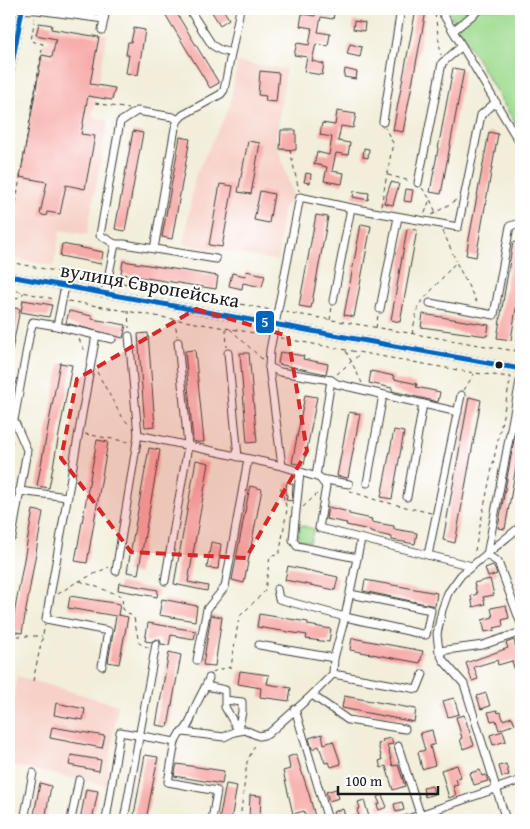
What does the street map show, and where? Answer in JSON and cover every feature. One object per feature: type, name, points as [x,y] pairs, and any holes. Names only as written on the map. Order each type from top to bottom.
[{"type":"street","points":[[11,9],[36,10],[104,19]]},
{"type":"street","points":[[102,30],[106,9]]},
{"type":"street","points":[[189,9],[212,45],[220,50],[231,53]]},
{"type":"street","points":[[154,249],[175,128],[178,120],[221,94],[224,90],[240,9]]},
{"type":"street","points":[[383,122],[401,9]]},
{"type":"street","points":[[453,31],[480,9]]},
{"type":"street","points":[[9,80],[22,10]]},
{"type":"street","points":[[438,11],[453,31],[521,145]]},
{"type":"street","points":[[418,183],[442,63],[462,46]]},
{"type":"street","points":[[282,466],[269,367],[273,336],[300,197],[458,227],[481,115],[496,102]]},
{"type":"street","points":[[178,120],[173,117],[137,110],[120,122],[100,235],[115,244],[216,259]]},
{"type":"street","points":[[333,301],[351,208]]},
{"type":"street","points":[[380,309],[398,217]]},
{"type":"street","points":[[430,303],[494,315],[510,226],[521,223]]},
{"type":"street","points":[[105,293],[115,244]]},
{"type":"street","name":"вулиця Європейська","points":[[9,276],[521,369]]},
{"type":"street","points":[[57,326],[65,286]]},
{"type":"street","points":[[12,537],[27,450],[14,420],[33,322],[112,338]]},
{"type":"street","points":[[96,335],[46,619],[108,631],[102,666]]},
{"type":"street","points":[[116,567],[138,435],[130,336]]},
{"type":"street","points":[[165,581],[188,446],[178,342]]},
{"type":"street","points":[[228,353],[238,457]]},
{"type":"street","points":[[269,367],[288,374],[331,380],[337,384],[458,412]]},
{"type":"street","points":[[487,555],[521,376]]},
{"type":"street","points":[[331,380],[318,476],[326,486],[319,528],[472,566]]},
{"type":"street","points":[[367,483],[383,394]]},
{"type":"street","points":[[428,555],[461,395]]},
{"type":"street","points":[[407,497],[423,404]]},
{"type":"street","points":[[138,435],[282,466],[348,487]]},
{"type":"street","points":[[197,660],[207,608],[225,587],[248,459]]},
{"type":"street","points":[[300,472],[293,540],[297,546],[357,558]]},
{"type":"street","points":[[20,492],[68,496]]},
{"type":"street","points":[[506,820],[464,684],[443,660],[439,651],[437,634],[448,593],[461,575],[521,526]]},
{"type":"street","points":[[183,732],[224,737],[238,730],[245,730],[260,736],[268,734],[312,696],[333,674],[334,658],[361,539]]},
{"type":"street","points":[[487,555],[498,562],[521,624]]},
{"type":"street","points":[[276,589],[279,599],[426,635],[432,610],[350,594]]},
{"type":"street","points":[[439,651],[483,645],[521,632]]},
{"type":"street","points":[[259,645],[334,658]]},
{"type":"street","points":[[124,820],[156,647]]},
{"type":"street","points":[[333,674],[417,689],[423,674]]},
{"type":"street","points":[[209,678],[196,704],[189,725],[180,733],[176,742],[168,782],[217,791],[212,820]]},
{"type":"street","points":[[206,686],[225,690],[225,707],[238,730]]},
{"type":"street","points":[[312,696],[348,720],[405,729]]},
{"type":"street","points":[[225,700],[242,702],[238,730]]},
{"type":"street","points":[[295,709],[328,820]]},
{"type":"street","points":[[106,820],[120,732],[176,742]]},
{"type":"street","points":[[398,746],[421,818]]},
{"type":"street","points":[[24,820],[33,773]]},
{"type":"street","points":[[71,820],[79,780]]},
{"type":"street","points":[[405,820],[421,818],[521,780]]},
{"type":"path","points":[[9,242],[43,44],[31,41],[36,10]]},
{"type":"path","points":[[438,11],[442,63]]},
{"type":"path","points":[[379,213],[393,143],[383,122]]},
{"type":"path","points":[[290,150],[300,197]]},
{"type":"path","points":[[387,174],[418,183],[430,199]]},
{"type":"path","points":[[423,221],[464,194]]},
{"type":"path","points":[[9,262],[330,321],[515,351],[521,318]]},
{"type":"path","points":[[412,335],[418,306],[456,262],[482,312]]},
{"type":"path","points":[[9,289],[474,373],[510,376],[472,566]]},
{"type":"path","points":[[9,304],[25,293]]},
{"type":"path","points":[[330,321],[333,301]]},
{"type":"path","points":[[376,329],[380,309]]},
{"type":"path","points":[[128,310],[130,336]]},
{"type":"path","points":[[175,319],[178,342]]},
{"type":"path","points":[[226,328],[228,353]]},
{"type":"path","points":[[230,328],[269,367]]},
{"type":"path","points":[[74,330],[120,414],[138,435],[128,443],[79,432]]},
{"type":"path","points":[[345,350],[366,391]]},
{"type":"path","points":[[331,380],[361,353]]},
{"type":"path","points":[[461,395],[474,373]]},
{"type":"path","points":[[209,678],[216,670],[231,667],[239,617],[264,591],[270,556],[278,555],[280,551],[287,509],[280,486]]},
{"type":"path","points":[[285,524],[326,486]]},
{"type":"path","points":[[348,487],[376,500],[436,514]]},
{"type":"path","points":[[49,600],[80,581],[116,567]]},
{"type":"path","points":[[80,581],[122,596],[123,610],[134,618],[139,643],[156,647]]},
{"type":"path","points":[[33,681],[46,619]]},
{"type":"path","points":[[9,631],[10,636],[42,636]]},
{"type":"path","points":[[240,820],[247,762],[260,736]]},
{"type":"highlighted area","points":[[196,309],[288,336],[307,451],[246,558],[131,552],[61,458],[77,379]]},
{"type":"shaded area","points":[[52,25],[107,35],[92,117],[108,120],[87,235],[60,230],[54,266],[9,258],[9,220],[12,220],[44,43],[49,43]]},
{"type":"shaded area","points":[[237,62],[286,69],[276,141],[294,199],[283,208],[278,261],[184,244],[195,176],[230,106]]},
{"type":"shaded area","points":[[17,676],[118,705],[106,785],[9,765],[9,726]]},
{"type":"green space","points":[[447,9],[521,9],[521,133]]},
{"type":"green space","points":[[300,525],[314,529],[310,542],[297,539]]},
{"type":"building","points":[[162,9],[174,9],[219,83],[210,88]]},
{"type":"building","points":[[210,9],[223,9],[229,19],[220,25]]},
{"type":"building","points":[[316,9],[335,9],[333,19],[321,17],[318,32],[330,34],[328,46],[316,44],[312,61],[324,64],[322,75],[304,72],[307,57],[294,55],[297,43],[309,45],[312,28],[300,26],[302,14],[315,16]]},
{"type":"building","points":[[416,9],[426,11],[403,132],[393,130]]},
{"type":"building","points":[[354,21],[365,23],[364,31],[353,29]]},
{"type":"building","points":[[39,23],[52,25],[51,29],[99,37],[90,84],[115,88],[112,100],[88,96],[81,134],[95,136],[85,189],[66,185],[60,214],[47,212],[46,216],[40,214],[47,182],[20,177],[42,55],[52,57],[56,39],[36,35]]},
{"type":"building","points":[[134,28],[145,30],[138,75],[126,73],[129,55],[126,55],[128,42],[131,42]]},
{"type":"building","points":[[350,44],[362,47],[360,57],[347,54]]},
{"type":"building","points":[[453,68],[464,70],[441,194],[430,192]]},
{"type":"building","points":[[345,69],[357,72],[356,79],[344,77]]},
{"type":"building","points":[[260,71],[279,73],[276,102],[265,101],[266,96],[258,95]]},
{"type":"building","points":[[337,111],[356,114],[353,128],[341,126],[338,141],[350,143],[348,155],[336,153],[332,171],[344,173],[342,184],[324,181],[327,167],[314,164],[317,152],[329,155],[332,137],[320,135],[322,123],[335,125]]},
{"type":"building","points":[[281,130],[296,130],[296,150],[280,149]]},
{"type":"building","points":[[133,131],[143,133],[125,231],[115,229]]},
{"type":"building","points":[[489,132],[498,134],[476,257],[466,255]]},
{"type":"building","points":[[180,137],[190,139],[172,239],[162,237]]},
{"type":"building","points":[[248,141],[260,143],[251,194],[238,192]]},
{"type":"building","points":[[364,148],[369,149],[368,158],[363,157]]},
{"type":"building","points":[[306,173],[311,174],[310,183],[304,182]]},
{"type":"building","points":[[391,182],[399,184],[393,205],[384,203]]},
{"type":"building","points":[[220,184],[233,186],[222,247],[209,245]]},
{"type":"building","points":[[406,189],[413,190],[411,202],[404,201]]},
{"type":"building","points":[[260,191],[274,194],[269,223],[254,220]]},
{"type":"building","points":[[354,191],[369,193],[368,200],[353,197]]},
{"type":"building","points":[[316,215],[328,217],[311,308],[299,306]]},
{"type":"building","points":[[361,224],[371,226],[354,317],[344,315]]},
{"type":"building","points":[[407,229],[417,230],[400,322],[391,320]]},
{"type":"building","points":[[513,242],[521,243],[521,277],[511,340],[497,338]]},
{"type":"building","points":[[62,244],[103,252],[101,264],[60,256]]},
{"type":"building","points":[[123,261],[218,276],[216,289],[121,274]]},
{"type":"building","points":[[246,271],[265,275],[262,287],[243,283],[242,289],[229,286],[232,273],[245,276]]},
{"type":"building","points":[[23,300],[52,305],[49,317],[21,312]]},
{"type":"building","points":[[9,307],[20,309],[11,356],[9,356]]},
{"type":"building","points":[[69,311],[92,316],[92,319],[126,325],[123,338],[66,323]]},
{"type":"building","points":[[423,314],[489,325],[487,336],[421,327]]},
{"type":"building","points":[[148,333],[155,426],[145,427],[138,334]]},
{"type":"building","points":[[195,350],[204,442],[193,441],[185,351]]},
{"type":"building","points":[[280,352],[304,356],[303,359],[328,364],[326,374],[278,364]]},
{"type":"building","points":[[240,353],[249,353],[257,442],[247,443]]},
{"type":"building","points":[[60,363],[72,365],[49,488],[37,486]]},
{"type":"building","points":[[371,371],[417,384],[416,387],[440,392],[438,402],[392,391],[392,388],[369,383]]},
{"type":"building","points":[[305,395],[317,397],[304,465],[292,463]]},
{"type":"building","points":[[469,397],[481,400],[455,543],[443,540]]},
{"type":"building","points":[[520,407],[521,438],[505,529],[498,528]]},
{"type":"building","points":[[349,412],[360,414],[348,478],[337,476]]},
{"type":"building","points":[[394,430],[404,432],[392,499],[381,497]]},
{"type":"building","points":[[97,440],[108,442],[87,563],[75,561]]},
{"type":"building","points":[[149,448],[160,450],[138,574],[127,572]]},
{"type":"building","points":[[196,460],[209,463],[188,582],[208,586],[207,591],[174,584]]},
{"type":"building","points":[[287,482],[293,484],[292,501],[286,500]]},
{"type":"building","points":[[250,486],[262,489],[244,583],[232,580]]},
{"type":"building","points":[[328,507],[372,519],[371,522],[394,526],[394,529],[417,533],[415,544],[392,540],[392,537],[370,532],[370,530],[326,519]]},
{"type":"building","points":[[33,510],[43,512],[22,633],[11,631]]},
{"type":"building","points":[[211,542],[221,544],[218,569],[207,568]]},
{"type":"building","points":[[493,565],[497,574],[488,577],[485,568]]},
{"type":"building","points":[[288,566],[338,577],[335,590],[285,580]]},
{"type":"building","points":[[490,579],[494,595],[483,597],[485,604],[473,607],[471,596],[477,594],[474,583]]},
{"type":"building","points":[[365,580],[437,593],[435,606],[363,591]]},
{"type":"building","points":[[119,583],[158,590],[157,597],[118,590]]},
{"type":"building","points":[[70,596],[120,604],[118,615],[128,617],[119,664],[108,662],[116,616],[68,608]]},
{"type":"building","points":[[162,599],[197,606],[195,621],[159,615]]},
{"type":"building","points":[[506,605],[509,618],[502,620],[503,626],[485,632],[482,620],[493,617],[491,608]]},
{"type":"building","points":[[259,614],[308,622],[308,625],[331,629],[329,642],[306,639],[307,635],[257,627]]},
{"type":"building","points":[[211,615],[222,617],[215,666],[203,665]]},
{"type":"building","points":[[148,623],[196,631],[194,639],[171,635],[169,645],[161,644],[160,640],[156,639],[151,642],[145,641]]},
{"type":"building","points":[[352,638],[423,651],[420,663],[350,650]]},
{"type":"building","points":[[514,640],[516,648],[521,646],[521,660],[518,661],[521,687],[512,661],[498,665],[497,660],[474,667],[478,679],[472,681],[466,663],[508,648],[506,643]]},
{"type":"building","points":[[169,652],[181,655],[168,727],[156,725]]},
{"type":"building","points":[[240,671],[269,675],[267,684],[291,688],[289,701],[260,697],[261,688],[238,684]]},
{"type":"building","points":[[486,693],[490,706],[481,709],[477,696]]},
{"type":"building","points":[[344,696],[416,709],[414,722],[342,708]]},
{"type":"building","points":[[454,698],[459,714],[448,717],[443,701]]},
{"type":"building","points":[[56,703],[85,709],[83,720],[54,715]]},
{"type":"building","points":[[497,710],[498,713],[501,712],[503,720],[512,717],[515,724],[499,730],[496,720],[491,721],[488,712]]},
{"type":"building","points":[[464,715],[474,745],[463,749],[456,717]]},
{"type":"building","points":[[52,727],[105,736],[102,748],[50,738]]},
{"type":"building","points":[[432,730],[435,744],[430,746],[435,765],[422,769],[418,752],[425,750],[420,733]]},
{"type":"building","points":[[503,731],[506,741],[493,745],[490,735]]},
{"type":"building","points":[[322,734],[324,744],[333,741],[341,764],[331,767],[329,762],[325,763],[319,746],[312,749],[309,738]]},
{"type":"building","points":[[391,738],[393,744],[387,745],[393,766],[398,765],[405,786],[393,790],[386,766],[381,768],[379,761],[382,760],[378,744],[383,742],[382,740]]},
{"type":"building","points":[[296,754],[316,820],[307,820],[304,811],[293,814],[283,771],[290,769],[288,757]]},
{"type":"building","points":[[71,755],[101,760],[99,771],[69,765]]},
{"type":"building","points":[[145,755],[158,757],[146,820],[133,820]]},
{"type":"building","points":[[177,764],[224,771],[222,784],[174,776]]},
{"type":"building","points":[[506,764],[509,775],[502,777],[499,766]]},
{"type":"building","points":[[457,765],[461,777],[456,779],[458,785],[453,786],[456,795],[449,798],[441,770]]},
{"type":"building","points":[[480,770],[482,776],[486,775],[488,781],[474,785],[470,773]]},
{"type":"building","points":[[40,783],[51,786],[45,820],[33,820]]},
{"type":"building","points":[[226,784],[237,786],[231,820],[219,820]]},
{"type":"building","points":[[432,786],[434,794],[425,797],[423,788]]},
{"type":"building","points":[[86,789],[98,791],[92,820],[80,820]]},
{"type":"building","points":[[336,789],[339,798],[329,801],[326,792]]},
{"type":"building","points":[[250,795],[261,796],[260,820],[249,820]]},
{"type":"building","points":[[382,795],[387,807],[379,810],[377,805],[380,804],[377,797]]},
{"type":"building","points":[[364,800],[370,820],[360,819],[357,810],[360,808],[358,802]]},
{"type":"building","points":[[402,802],[404,810],[396,812],[394,804]]},
{"type":"building","points":[[343,809],[346,820],[336,820],[333,812]]},
{"type":"transit line","name":"5","points":[[9,80],[22,10],[11,9]]},
{"type":"transit line","name":"5","points":[[9,276],[521,369]]}]
